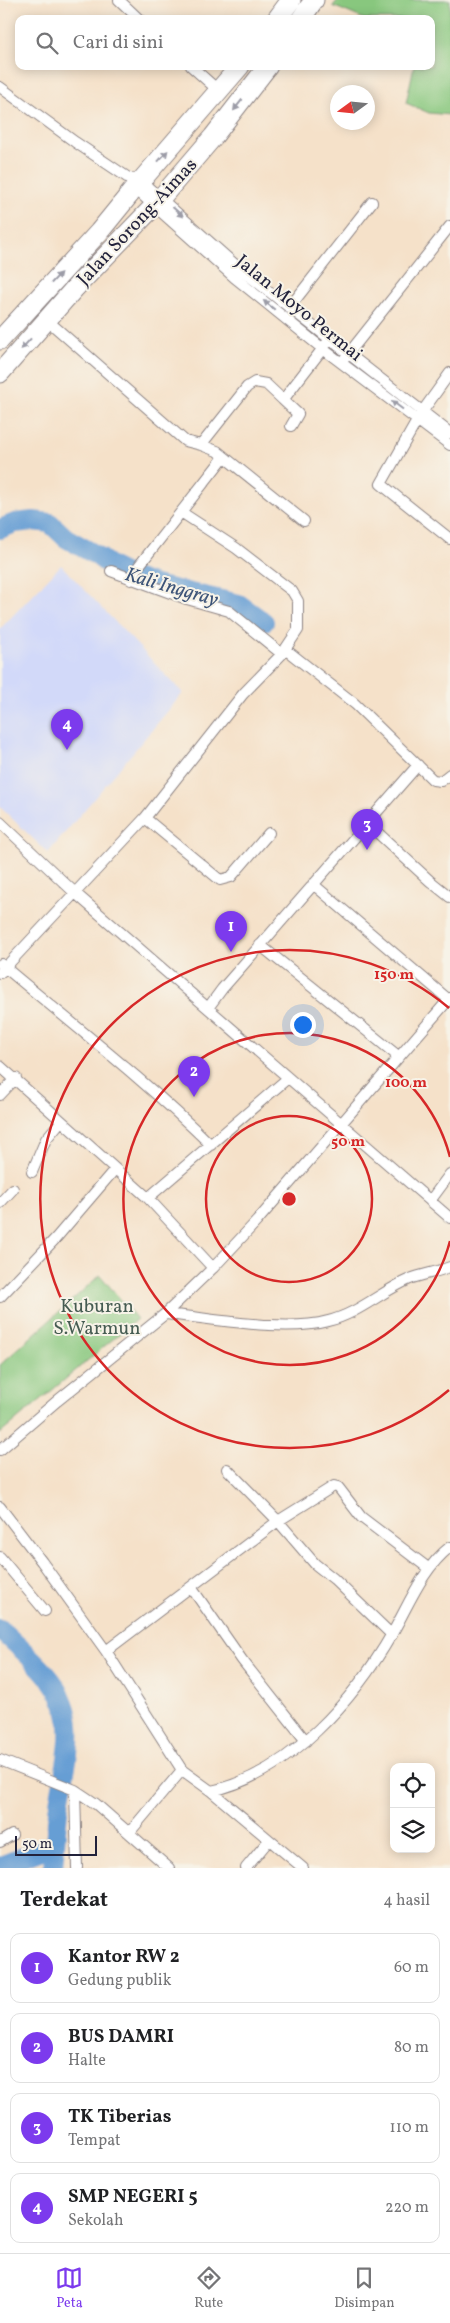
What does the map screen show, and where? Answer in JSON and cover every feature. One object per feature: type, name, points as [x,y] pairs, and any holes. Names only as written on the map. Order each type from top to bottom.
[{"type":"highway","points":[[280,15],[291,0]]},
{"type":"highway","name":"Jalan Sorong-Aimas","points":[[2,333],[99,232],[134,182],[195,120],[237,70]]},
{"type":"highway","name":"Jalan Sorong-Aimas","points":[[0,373],[213,137],[265,70]]},
{"type":"highway","points":[[195,120],[213,137]]},
{"type":"street","points":[[119,0],[135,15]]},
{"type":"street","points":[[195,70],[220,92]]},
{"type":"street","name":"Jalan Moyo Permai","points":[[0,87],[134,182],[289,308],[326,345]]},
{"type":"street","name":"Jalan Moyo Permai","points":[[157,201],[234,277],[420,416],[450,445]]},
{"type":"street","points":[[289,308],[372,202]]},
{"type":"street","points":[[344,359],[450,226]]},
{"type":"street","points":[[46,320],[185,441],[216,451],[304,521]]},
{"type":"street","points":[[284,400],[326,345]]},
{"type":"street","points":[[450,373],[420,416],[381,484],[450,538]]},
{"type":"street","points":[[201,445],[247,387],[255,382],[266,384],[298,414],[291,426]]},
{"type":"street","name":"Jalan Moyo Permai","points":[[420,416],[450,433]]},
{"type":"street","points":[[133,576],[224,457]]},
{"type":"street","points":[[181,512],[236,548],[292,591],[298,601],[298,630],[283,651],[243,694],[145,818],[2,968],[91,1036],[171,1105],[212,1146]]},
{"type":"street","points":[[111,571],[133,576],[229,611],[355,704],[437,782],[445,779],[450,774]]},
{"type":"street","points":[[208,1008],[222,989],[366,822],[418,765]]},
{"type":"street","points":[[145,818],[220,880],[231,878],[269,833]]},
{"type":"street","points":[[0,822],[74,892],[450,1218]]},
{"type":"street","points":[[366,822],[430,881],[450,896]]},
{"type":"street","points":[[0,1450],[64,1394],[165,1314],[213,1268],[449,999],[313,884]]},
{"type":"street","points":[[260,945],[398,1056]]},
{"type":"street","points":[[0,1066],[16,1078],[60,1121],[148,1198],[213,1268]]},
{"type":"street","points":[[0,1095],[16,1078]]},
{"type":"street","points":[[148,1198],[212,1146],[288,1078]]},
{"type":"street","points":[[32,1172],[46,1139],[60,1121]]},
{"type":"street","points":[[0,1297],[56,1238],[115,1169]]},
{"type":"street","points":[[430,1201],[450,1174]]},
{"type":"street","points":[[0,1203],[13,1189]]},
{"type":"street","points":[[165,1314],[284,1326],[315,1324],[330,1321],[345,1314],[409,1280],[450,1268]]},
{"type":"street","points":[[227,1468],[278,1520],[315,1564],[392,1635]]},
{"type":"street","points":[[106,1651],[278,1520],[325,1491],[338,1487],[361,1516],[428,1568]]},
{"type":"street","points":[[0,1507],[106,1651],[182,1770],[211,1791],[303,1868]]},
{"type":"street","points":[[211,1791],[227,1788],[248,1778],[306,1741],[331,1718],[392,1635],[428,1568],[450,1546]]},
{"type":"street","points":[[0,1557],[45,1611]]},
{"type":"street","points":[[192,1587],[242,1660],[306,1741]]},
{"type":"street","points":[[0,1760],[69,1788],[96,1804],[169,1868]]},
{"type":"street","points":[[129,1833],[182,1770]]},
{"type":"street","points":[[69,1788],[77,1868]]},
{"type":"street","points":[[0,1842],[12,1835]]},
{"type":"street","points":[[246,1868],[269,1840]]},
{"type":"shaded area","points":[[61,565],[183,693],[48,853],[0,807],[0,629]]},
{"type":"green space","points":[[338,0],[450,0],[450,115],[429,113],[406,103],[413,70],[435,70],[435,15],[354,15],[333,6]]},
{"type":"green space","name":"Kuburan S.Warmun","points":[[100,1275],[137,1319],[0,1434],[0,1365]]},
{"type":"waterway","name":"Kali Inggray","points":[[0,529],[15,523],[33,521],[50,523],[66,538],[96,555],[112,567],[134,578],[155,585],[239,604],[264,622]]},
{"type":"waterway","points":[[0,1629],[51,1680],[61,1695],[66,1710],[69,1725],[68,1755],[58,1812],[53,1868]]},
{"type":"waterway","points":[[0,1866],[55,1845]]},
{"type":"place","name":"SMP NEGERI 5","points":[[67,750]]},
{"type":"place","name":"TK Tiberias","points":[[367,850]]},
{"type":"place","name":"Kantor RW 2","points":[[231,952]]},
{"type":"place","name":"BUS DAMRI","points":[[194,1097]]}]
